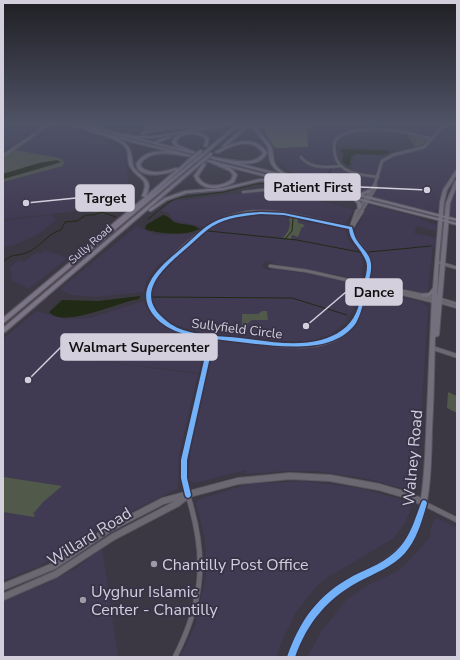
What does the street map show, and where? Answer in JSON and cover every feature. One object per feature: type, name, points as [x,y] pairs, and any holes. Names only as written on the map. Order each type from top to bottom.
[{"type":"highway","points":[[129,156],[132,166],[147,184],[147,191],[139,201]]},
{"type":"highway","points":[[145,156],[138,164],[144,171],[158,173],[175,170],[191,159]]},
{"type":"highway","points":[[179,156],[213,162],[366,199]]},
{"type":"highway","points":[[180,156],[191,159],[218,159],[249,162],[261,159],[263,156]]},
{"type":"highway","points":[[184,156],[191,159]]},
{"type":"highway","points":[[188,156],[191,159]]},
{"type":"highway","points":[[83,255],[139,201],[195,156]]},
{"type":"highway","name":"Sully Road","points":[[3,321],[83,255],[191,159],[198,156]]},
{"type":"highway","points":[[69,275],[124,234],[149,210],[212,156]]},
{"type":"highway","points":[[271,156],[272,162],[277,168],[289,176],[315,184]]},
{"type":"highway","points":[[218,159],[355,194],[377,204],[440,218],[457,220]]},
{"type":"highway","points":[[202,163],[196,176],[200,182],[216,186],[228,184],[233,181],[235,175],[231,170],[213,162]]},
{"type":"highway","name":"Sully Road","points":[[3,331],[202,163]]},
{"type":"highway","points":[[258,173],[346,196],[384,201]]},
{"type":"highway","points":[[149,210],[166,199],[186,192],[222,189],[260,180],[293,182]]},
{"type":"highway","points":[[355,194],[371,192],[374,197],[384,201],[440,218]]},
{"type":"highway","points":[[346,196],[358,202],[359,208]]},
{"type":"highway","points":[[365,206],[369,204],[377,204]]},
{"type":"highway","points":[[447,219],[457,224]]},
{"type":"main road","name":"Walney Road","points":[[437,300],[435,288],[440,218],[444,193],[457,171]]},
{"type":"main road","points":[[453,176],[454,179],[451,184],[454,188]]},
{"type":"main road","points":[[454,188],[457,181]]},
{"type":"main road","name":"Walney Road","points":[[291,657],[302,630],[317,608],[326,599],[343,587],[390,560],[402,551],[416,529],[424,503],[437,300],[447,219],[454,188]]},
{"type":"main road","points":[[423,295],[430,294],[435,288]]},
{"type":"main road","name":"Willard Road","points":[[3,587],[54,566],[111,528],[158,503],[176,496],[188,495],[238,481],[268,477],[305,476],[365,484],[397,492],[424,503]]},
{"type":"main road","name":"Willard Road","points":[[3,597],[56,574],[113,537],[148,517],[178,503],[188,495]]},
{"type":"street","points":[[335,156],[340,166]]},
{"type":"street","points":[[352,228],[353,220],[359,208],[375,184],[381,163],[386,158],[394,156]]},
{"type":"street","points":[[301,157],[305,162],[325,167],[340,166],[352,172],[378,177]]},
{"type":"street","points":[[242,192],[282,188],[293,182]]},
{"type":"street","points":[[352,228],[365,206],[366,199]]},
{"type":"street","name":"Sullyfield Circle","points":[[267,213],[352,228],[353,239],[364,251],[368,260],[366,284],[356,320],[348,328],[330,339],[310,344],[295,345],[212,337],[187,333],[167,324],[153,311],[148,295],[150,285],[156,273],[209,226],[234,216],[267,213]]},
{"type":"street","points":[[437,262],[457,268]]},
{"type":"street","points":[[270,266],[307,271],[457,305]]},
{"type":"street","points":[[366,284],[374,284],[423,295],[437,300]]},
{"type":"street","points":[[175,657],[185,638],[194,615],[202,569],[200,535],[184,478],[184,460],[212,337]]},
{"type":"street","points":[[433,348],[457,356]]},
{"type":"street","name":"Willard Road","points":[[424,503],[457,520]]},
{"type":"shaded area","points":[[6,156],[48,156],[60,158],[64,162],[63,166],[3,182],[3,179],[56,164],[61,161],[39,163],[3,174],[3,158]]},
{"type":"shaded area","points":[[51,156],[125,156],[131,204],[3,220],[3,182],[61,167],[58,157]]},
{"type":"shaded area","points":[[276,156],[337,156],[341,165],[351,171],[354,158],[357,156],[379,157],[384,160],[397,156],[457,156],[457,171],[442,191],[438,209],[433,212],[317,182],[290,171],[276,159]]},
{"type":"shaded area","points":[[343,156],[353,156],[351,157],[350,165],[347,166],[342,161]]},
{"type":"shaded area","points":[[57,160],[61,162],[3,179],[3,174],[39,163]]},
{"type":"shaded area","points":[[457,181],[457,220],[447,217],[448,205]]},
{"type":"shaded area","points":[[300,187],[325,193],[320,201],[352,209],[353,210],[346,224],[262,211],[227,215],[204,227],[173,220],[170,214],[160,210],[173,201]]},
{"type":"shaded area","points":[[368,205],[421,218],[420,219],[437,225],[436,231],[417,226],[414,233],[437,238],[436,245],[433,245],[428,291],[424,293],[369,281],[371,265],[367,252],[357,240],[355,231]]},
{"type":"shaded area","points":[[255,214],[281,216],[345,230],[348,239],[362,257],[363,266],[361,279],[275,264],[269,261],[264,262],[262,265],[263,268],[268,270],[275,269],[310,274],[356,284],[359,287],[354,309],[346,322],[331,334],[309,341],[284,341],[199,332],[172,324],[161,316],[154,307],[151,297],[151,289],[153,281],[162,268],[210,227],[227,219]]},
{"type":"shaded area","points":[[49,215],[57,219],[37,235],[14,245],[3,247],[3,221]]},
{"type":"shaded area","points":[[163,215],[180,224],[192,225],[199,229],[188,233],[172,234],[145,229],[146,225]]},
{"type":"shaded area","points":[[292,217],[298,219],[298,223],[303,224],[305,227],[302,227],[298,237],[292,235],[291,239],[283,238],[289,227],[289,219]]},
{"type":"shaded area","points":[[137,226],[156,235],[195,234],[156,267],[146,281],[144,292],[95,297],[72,295],[60,289]]},
{"type":"shaded area","points":[[45,250],[67,258],[29,289],[12,281],[10,267],[19,260],[24,262],[37,252],[41,254]]},
{"type":"shaded area","points":[[369,289],[422,302],[428,307],[420,438],[417,448],[414,488],[409,490],[369,479],[317,471],[285,471],[246,474],[246,470],[195,483],[189,480],[190,452],[215,341],[296,348],[314,347],[333,341],[348,332],[356,323],[362,312],[366,290]]},
{"type":"shaded area","points":[[140,296],[139,299],[79,316],[56,316],[49,312],[62,300],[99,301]]},
{"type":"shaded area","points":[[144,301],[148,311],[164,327],[186,336],[205,340],[199,373],[67,357],[198,374],[179,455],[178,488],[102,526],[38,567],[3,580],[3,339],[36,311],[65,319],[90,318]]},
{"type":"shaded area","points":[[262,311],[267,311],[268,320],[252,320],[248,323],[247,331],[238,331],[238,328],[242,326],[242,314],[258,314]]},
{"type":"shaded area","points":[[448,392],[457,396],[457,413],[447,408]]},
{"type":"shaded area","points":[[3,477],[62,486],[43,502],[33,514],[35,515],[34,517],[3,512]]},
{"type":"shaded area","points":[[303,481],[360,488],[409,502],[411,507],[406,521],[394,538],[330,576],[316,587],[296,612],[276,657],[180,657],[195,626],[206,575],[205,539],[196,504],[197,500],[248,484]]},
{"type":"shaded area","points":[[437,518],[457,528],[457,657],[307,657],[322,631],[346,600],[366,586],[398,571],[430,537],[432,524]]},
{"type":"shaded area","points":[[102,548],[118,657],[3,657],[3,601],[45,584],[77,567]]},
{"type":"waterway","points":[[304,178],[325,180],[331,169]]},
{"type":"waterway","points":[[148,219],[169,202],[177,198],[224,192],[255,184],[280,183]]},
{"type":"waterway","points":[[3,262],[12,256],[26,253],[36,248],[52,234],[61,230],[65,222],[77,221],[86,215],[94,215],[102,212],[116,217]]},
{"type":"waterway","points":[[285,239],[292,231],[293,219]]},
{"type":"waterway","points":[[208,231],[285,239]]},
{"type":"waterway","points":[[285,239],[359,252]]},
{"type":"waterway","points":[[369,252],[431,246]]},
{"type":"waterway","points":[[152,297],[292,298],[347,315]]},
{"type":"cycle path","points":[[261,213],[284,214],[351,228],[353,238],[364,252],[368,260],[369,267],[358,314],[347,329],[340,334],[322,342],[295,345],[274,344],[191,334],[182,332],[165,323],[154,312],[149,302],[148,291],[159,272],[201,232],[214,223],[234,216],[261,213]]},
{"type":"cycle path","points":[[188,495],[184,478],[184,460],[212,337]]},
{"type":"cycle path","points":[[291,657],[301,632],[315,611],[324,602],[344,586],[386,563],[402,550],[416,528],[424,503]]},
{"type":"place","name":"Patient First","points":[[427,190]]},
{"type":"place","name":"Target","points":[[26,203]]},
{"type":"place","name":"Dance","points":[[306,326]]},
{"type":"place","name":"Walmart Supercenter","points":[[28,380]]},
{"type":"place","name":"Chantilly Post Office","points":[[154,564]]},
{"type":"place","name":"Uyghur Islamic Center - Chantilly","points":[[83,600]]}]
